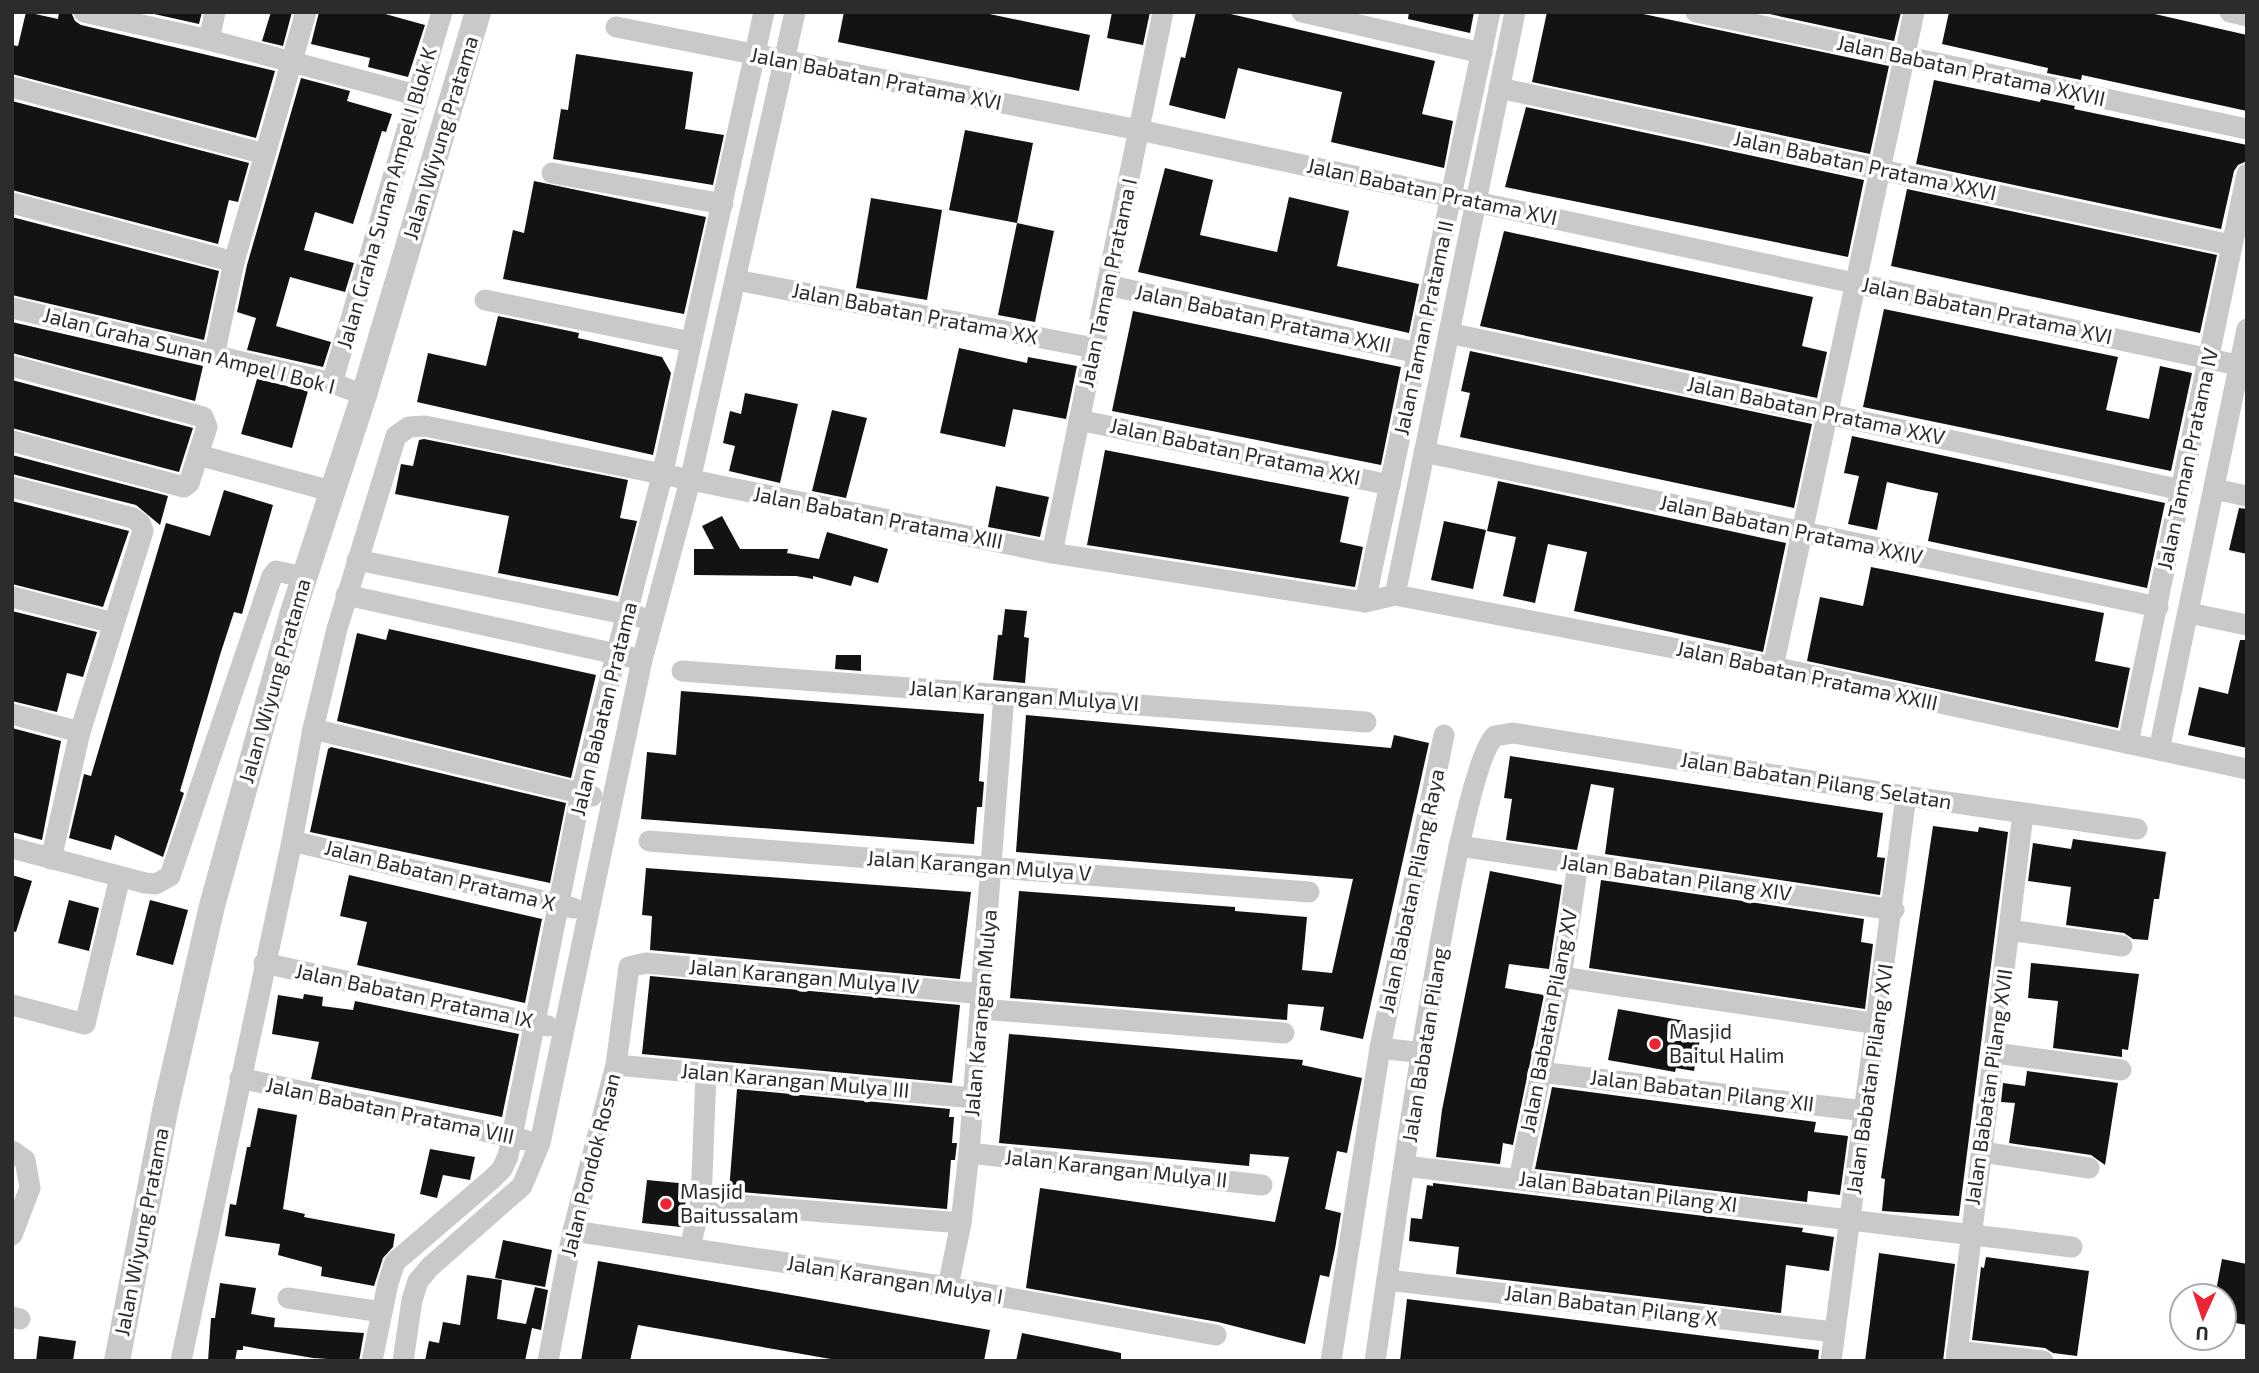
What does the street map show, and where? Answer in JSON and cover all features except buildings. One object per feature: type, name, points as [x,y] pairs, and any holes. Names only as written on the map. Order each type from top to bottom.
[{"type":"street","points":[[84,12],[209,40],[416,95]]},
{"type":"street","points":[[209,40],[215,12]]},
{"type":"street","points":[[214,356],[234,262],[306,12]]},
{"type":"street","name":"Jalan Graha Sunan Ampel I Blok K","points":[[332,383],[442,12]]},
{"type":"street","name":"Jalan Wiyung Pratama","points":[[117,1361],[163,1118],[212,906],[304,577],[365,395],[478,12]]},
{"type":"street","name":"Jalan Babatan Pratama","points":[[372,1361],[390,1273],[398,1259],[502,1169],[513,1138],[581,793],[662,476],[764,12]]},
{"type":"street","name":"Jalan Babatan Pratama","points":[[402,1361],[418,1281],[522,1186],[540,1143],[642,660],[690,481],[795,12]]},
{"type":"street","name":"Jalan Taman Pratama I","points":[[1052,553],[1163,12]]},
{"type":"street","points":[[1302,12],[1482,52]]},
{"type":"street","name":"Jalan Taman Pratama II","points":[[1365,602],[1490,12]]},
{"type":"street","name":"Jalan Taman Pratama II","points":[[1395,596],[1515,12]]},
{"type":"street","name":"Jalan Babatan Pratama XXVII","points":[[1696,12],[2247,129]]},
{"type":"street","points":[[1773,667],[1914,12]]},
{"type":"street","points":[[2230,12],[2247,16]]},
{"type":"street","name":"Jalan Babatan Pratama XVI","points":[[615,27],[1139,130],[2243,366]]},
{"type":"street","points":[[12,87],[265,154]]},
{"type":"street","name":"Jalan Babatan Pratama XXVI","points":[[1499,88],[2231,245]]},
{"type":"street","points":[[552,173],[723,204]]},
{"type":"street","name":"Jalan Taman Pratama IV","points":[[2128,743],[2247,174]]},
{"type":"street","points":[[12,203],[234,262]]},
{"type":"street","name":"Jalan Babatan Pratama XX","points":[[736,280],[1094,348]]},
{"type":"street","name":"Jalan Babatan Pratama XXII","points":[[1107,285],[1418,353]]},
{"type":"street","points":[[485,300],[691,342]]},
{"type":"street","name":"Jalan Graha Sunan Ampel I Bok I","points":[[12,308],[332,383],[365,395]]},
{"type":"street","name":"Jalan Taman Pratama IV","points":[[2159,750],[2243,366],[2247,329]]},
{"type":"street","name":"Jalan Babatan Pratama XXV","points":[[1449,333],[2182,490]]},
{"type":"street","points":[[12,366],[203,417],[207,427],[189,483],[184,487],[12,441]]},
{"type":"street","name":"Jalan Babatan Pratama XXI","points":[[1079,420],[1390,485]]},
{"type":"street","name":"Jalan Babatan Pratama XIII","points":[[357,559],[396,436],[408,427],[425,425],[662,476],[1052,553],[1365,602]]},
{"type":"street","name":"Jalan Babatan Pratama XXIV","points":[[1424,452],[2158,607]]},
{"type":"street","points":[[198,455],[331,491]]},
{"type":"street","points":[[12,487],[133,517],[140,523],[143,531],[80,732],[51,859]]},
{"type":"street","points":[[2214,489],[2247,496]]},
{"type":"street","points":[[181,1361],[292,841],[313,729],[357,559],[652,620]]},
{"type":"street","points":[[12,848],[156,884],[170,876],[271,576],[276,571],[304,577]]},
{"type":"street","points":[[346,595],[642,660]]},
{"type":"street","name":"Jalan Babatan Pratama XXIII","points":[[1365,602],[1395,596],[1773,667],[2247,769]]},
{"type":"street","points":[[12,597],[113,624]]},
{"type":"street","points":[[2189,613],[2247,625]]},
{"type":"street","name":"Jalan Karangan Mulya VI","points":[[682,671],[1366,722]]},
{"type":"street","name":"Jalan Karangan Mulya","points":[[948,1287],[961,1223],[969,1153],[993,867],[1004,695]]},
{"type":"street","points":[[12,714],[80,732]]},
{"type":"street","points":[[313,729],[611,801]]},
{"type":"street","name":"Jalan Babatan Pilang Selatan","points":[[1495,736],[1513,733],[1906,796],[2137,829]]},
{"type":"street","name":"Jalan Babatan Pilang Raya","points":[[1331,1361],[1400,1050],[1444,735]]},
{"type":"street","name":"Jalan Babatan Pilang","points":[[1375,1361],[1405,1166],[1400,1050],[1485,751],[1495,736]]},
{"type":"street","name":"Jalan Babatan Pilang XVI","points":[[1831,1361],[1894,910],[1906,796]]},
{"type":"street","name":"Jalan Babatan Pilang XVII","points":[[1956,1356],[2023,814]]},
{"type":"street","name":"Jalan Babatan Pratama X","points":[[292,841],[588,912]]},
{"type":"street","name":"Jalan Karangan Mulya V","points":[[649,841],[1309,892]]},
{"type":"street","name":"Jalan Babatan Pilang XIV","points":[[1459,846],[1894,910]]},
{"type":"street","name":"Jalan Babatan Pilang XV","points":[[1519,1179],[1561,977],[1578,863]]},
{"type":"street","points":[[12,1005],[85,1024],[120,877]]},
{"type":"street","points":[[2009,930],[2122,946]]},
{"type":"street","name":"Jalan Babatan Pratama IX","points":[[264,963],[563,1030]]},
{"type":"street","name":"Jalan Karangan Mulya IV","points":[[627,969],[635,964],[646,963],[982,1002],[1284,1033]]},
{"type":"street","name":"Jalan Pondok Rosan","points":[[548,1361],[573,1231],[616,1065],[627,969]]},
{"type":"street","points":[[1561,977],[1878,1024]]},
{"type":"street","points":[[1995,1053],[2120,1070]]},
{"type":"street","name":"Jalan Karangan Mulya III","points":[[616,1065],[974,1098]]},
{"type":"street","name":"Jalan Babatan Pilang XII","points":[[1540,1072],[1865,1111]]},
{"type":"street","points":[[690,1247],[701,1202],[706,1073]]},
{"type":"street","name":"Jalan Babatan Pratama VIII","points":[[240,1078],[540,1143]]},
{"type":"street","points":[[12,1151],[25,1160],[30,1176],[30,1188],[12,1235]]},
{"type":"street","points":[[1982,1152],[2090,1168]]},
{"type":"street","name":"Jalan Karangan Mulya II","points":[[969,1153],[1262,1185]]},
{"type":"street","name":"Jalan Babatan Pilang XI","points":[[1405,1166],[2072,1247]]},
{"type":"street","points":[[701,1202],[961,1223]]},
{"type":"street","name":"Jalan Karangan Mulya I","points":[[573,1231],[948,1287],[1216,1335]]},
{"type":"street","name":"Jalan Babatan Pilang X","points":[[1387,1280],[1834,1332]]},
{"type":"street","points":[[288,1298],[382,1312]]},
{"type":"street","points":[[1956,1356],[2043,1361]]},
{"type":"place","name":"Masjid Baitul Halim","points":[[1655,1044]]},
{"type":"place","name":"Masjid Baitussalam","points":[[666,1204]]}]
